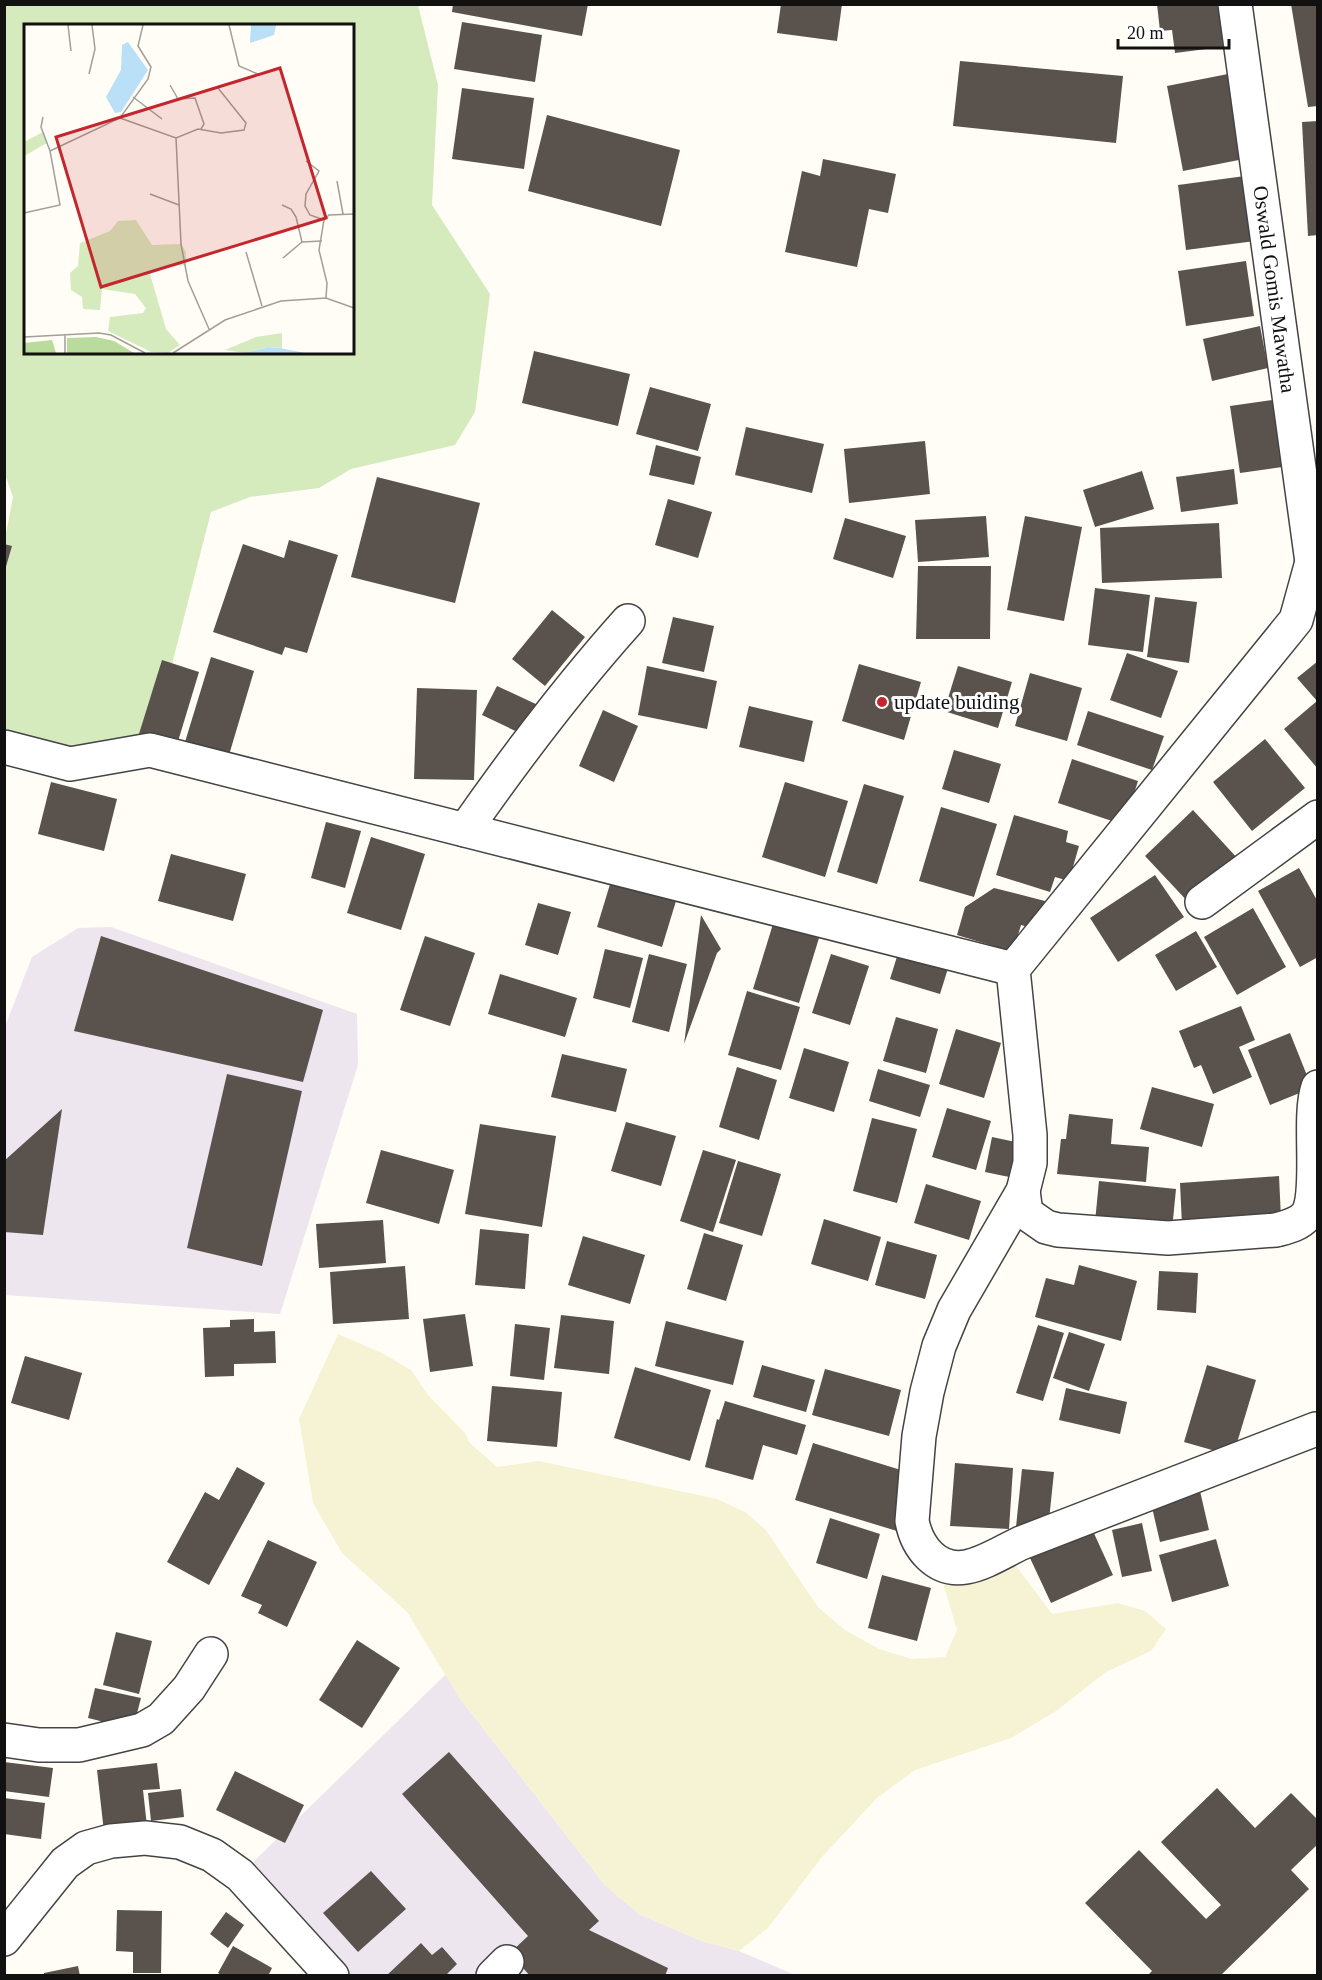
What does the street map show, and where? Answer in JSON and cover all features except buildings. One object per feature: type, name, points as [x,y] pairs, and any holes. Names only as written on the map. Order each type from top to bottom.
[{"type":"street","name":"Oswald Gomis Mawatha","points":[[1235,4],[1315,568]]},
{"type":"street","points":[[1315,568],[1296,620],[1013,969],[1030,1135],[1030,1163],[1023,1191],[954,1310],[939,1346],[927,1392],[920,1436],[912,1521],[915,1534],[928,1555],[937,1563],[964,1568],[1316,1429]]},
{"type":"street","points":[[465,830],[513,761],[581,673],[628,621]]},
{"type":"street","points":[[4,747],[70,764],[150,750],[1013,969]]},
{"type":"street","points":[[1202,902],[1317,817]]},
{"type":"street","points":[[1023,1191],[1026,1213],[1046,1227],[1058,1230],[1167,1238],[1276,1230],[1293,1225],[1304,1218],[1310,1211],[1312,1203],[1315,1171],[1314,1102],[1317,1087]]},
{"type":"street","points":[[4,1740],[39,1745],[79,1745],[142,1730],[161,1719],[189,1688],[211,1654]]},
{"type":"street","points":[[4,1939],[65,1863],[86,1848],[111,1841],[145,1838],[180,1842],[212,1855],[240,1875],[332,1976]]},
{"type":"shaded area","points":[[111,927],[357,1014],[358,1065],[280,1314],[5,1295],[4,1029],[32,957],[78,928]]},
{"type":"shaded area","points":[[338,1334],[382,1353],[411,1370],[428,1395],[465,1433],[470,1443],[497,1467],[539,1461],[717,1499],[745,1512],[765,1529],[818,1607],[845,1630],[879,1649],[912,1659],[945,1657],[957,1630],[937,1563],[1005,1551],[1052,1614],[1118,1603],[1145,1611],[1166,1629],[1151,1651],[1106,1672],[1056,1711],[1011,1738],[915,1770],[877,1798],[822,1857],[768,1928],[739,1951],[702,1941],[639,1914],[605,1885],[458,1696],[407,1612],[342,1553],[313,1503],[299,1419]]},
{"type":"shaded area","points":[[446,1674],[458,1696],[605,1885],[639,1914],[702,1941],[739,1951],[795,1975],[332,1975],[240,1875]]},
{"type":"green space","points":[[5,5],[418,5],[438,85],[432,205],[490,294],[475,412],[455,445],[351,469],[319,488],[250,497],[211,512],[150,750],[5,747],[4,544],[13,497],[5,474]]},
{"type":"place","name":"update buiding","points":[[882,702]]}]
